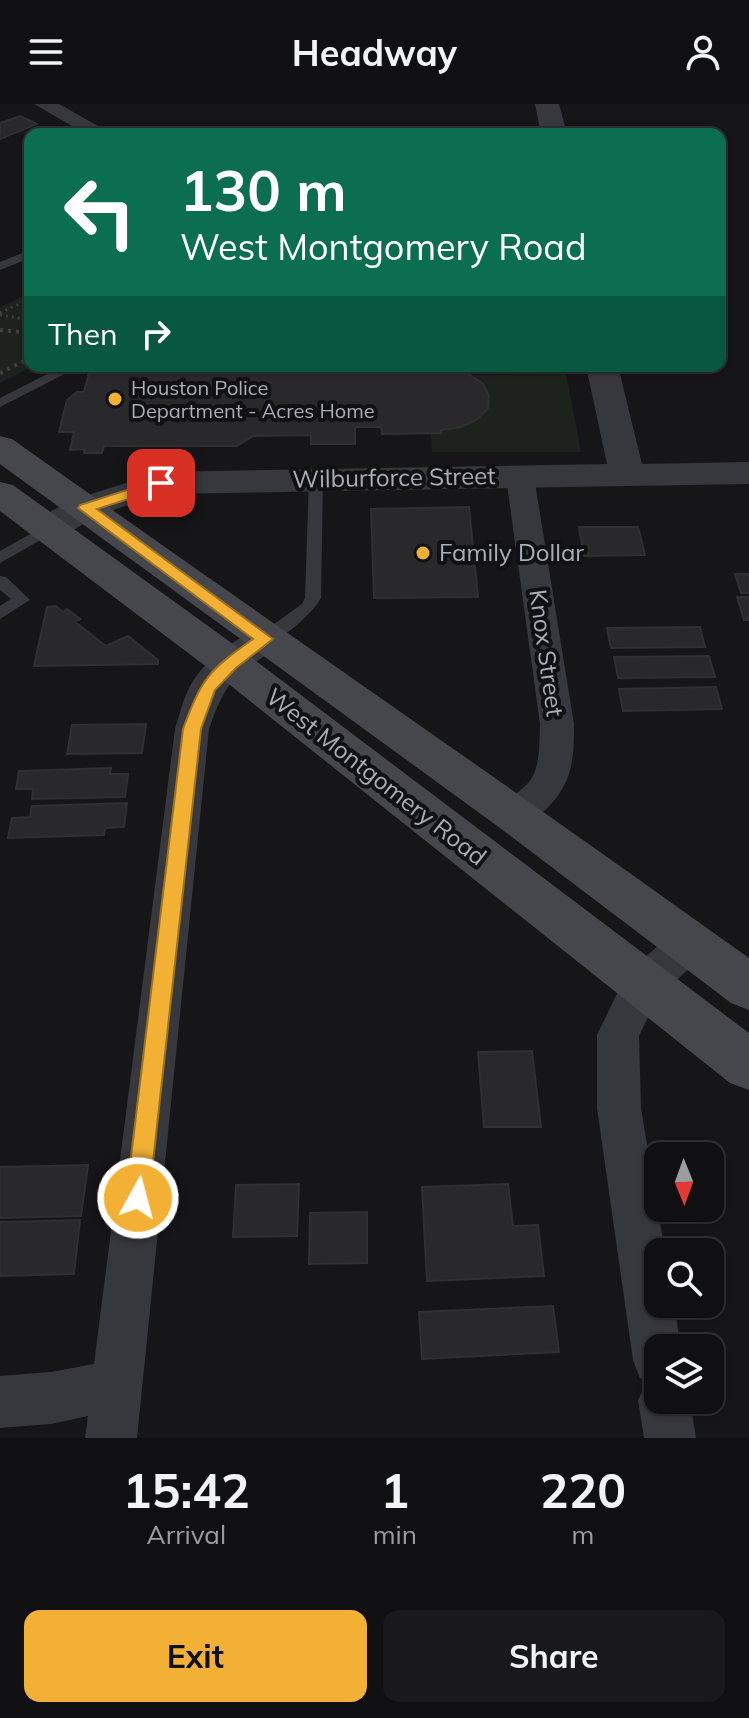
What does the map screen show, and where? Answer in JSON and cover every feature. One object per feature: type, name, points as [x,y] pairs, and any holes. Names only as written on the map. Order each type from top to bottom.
[{"type":"main road","name":"West Montgomery Road","points":[[0,447],[66,519],[248,651],[642,986],[749,1065]]},
{"type":"main road","name":"West Montgomery Road","points":[[0,493],[66,519]]},
{"type":"main road","name":"West Montgomery Road","points":[[248,651],[516,815],[749,987]]},
{"type":"street","points":[[44,104],[90,128]]},
{"type":"street","points":[[547,104],[553,128]]},
{"type":"street","points":[[603,372],[627,475]]},
{"type":"street","name":"Wilburforce Street","points":[[66,519],[161,483],[749,473]]},
{"type":"street","name":"Knox Street","points":[[516,815],[546,788],[556,760],[557,724],[520,477]]},
{"type":"street","points":[[111,1438],[192,729],[207,687],[248,651]]},
{"type":"street","points":[[654,1334],[619,1108],[618,1035],[642,986],[688,944]]},
{"type":"street","points":[[0,1402],[51,1398],[116,1385]]},
{"type":"street","points":[[666,1414],[670,1438]]},
{"type":"lane","points":[[0,266],[24,256]]},
{"type":"lane","points":[[0,402],[61,372]]},
{"type":"lane","points":[[248,651],[308,608],[313,598],[316,479]]},
{"type":"lane","points":[[0,558],[66,519]]},
{"type":"lane","points":[[0,581],[22,600],[0,613]]},
{"type":"path","points":[[0,314],[24,302]]},
{"type":"path","points":[[0,314],[24,319]]},
{"type":"path","points":[[0,330],[24,332]]},
{"type":"path","points":[[0,373],[24,361]]},
{"type":"shaded area","points":[[24,296],[24,371],[0,383],[0,307]]},
{"type":"shaded area","points":[[566,374],[581,452],[432,452],[431,434],[440,433],[488,408],[485,388],[470,375]]},
{"type":"building","points":[[20,116],[37,124],[0,139],[0,123]]},
{"type":"building","points":[[89,372],[462,372],[483,384],[489,396],[488,408],[478,419],[461,427],[441,430],[441,433],[382,434],[381,427],[355,427],[355,444],[311,444],[311,435],[253,436],[237,446],[104,446],[102,453],[84,453],[85,449],[70,450],[74,432],[59,432],[67,400],[77,392],[84,392]]},
{"type":"building","name":"Family Dollar","points":[[469,507],[478,597],[374,598],[371,509]]},
{"type":"building","points":[[579,527],[638,527],[645,555],[584,556]]},
{"type":"building","points":[[735,574],[749,574],[749,593],[741,593]]},
{"type":"building","points":[[737,597],[749,597],[749,620],[744,620]]},
{"type":"building","points":[[56,606],[63,612],[67,609],[80,619],[75,622],[106,646],[128,636],[158,660],[158,664],[34,666],[47,607]]},
{"type":"building","points":[[700,627],[705,647],[611,648],[607,628]]},
{"type":"building","points":[[709,656],[715,677],[618,678],[614,657]]},
{"type":"building","points":[[716,687],[722,709],[623,711],[619,689]]},
{"type":"building","points":[[146,724],[142,753],[67,754],[72,725]]},
{"type":"building","points":[[111,768],[110,774],[128,774],[125,797],[32,799],[33,789],[16,789],[19,771]]},
{"type":"building","points":[[127,803],[124,827],[105,828],[104,835],[8,838],[12,818],[30,817],[32,806]]},
{"type":"building","points":[[532,1051],[541,1127],[484,1127],[478,1052]]},
{"type":"building","points":[[88,1165],[81,1216],[0,1218],[0,1167]]},
{"type":"building","points":[[299,1184],[297,1236],[233,1237],[236,1185]]},
{"type":"building","points":[[508,1184],[513,1226],[538,1225],[544,1276],[427,1281],[422,1187]]},
{"type":"building","points":[[367,1212],[367,1263],[309,1264],[310,1213]]},
{"type":"building","points":[[80,1220],[74,1274],[0,1276],[0,1222]]},
{"type":"building","points":[[553,1306],[559,1352],[422,1359],[419,1312]]},
{"type":"place","name":"Houston Police Department - Acres Home","points":[[115,399]]},
{"type":"place","name":"Family Dollar","points":[[423,553]]},
{"type":"route","points":[[138,1198],[192,729],[207,687],[230,663],[265,639],[85,508],[161,483]]}]
